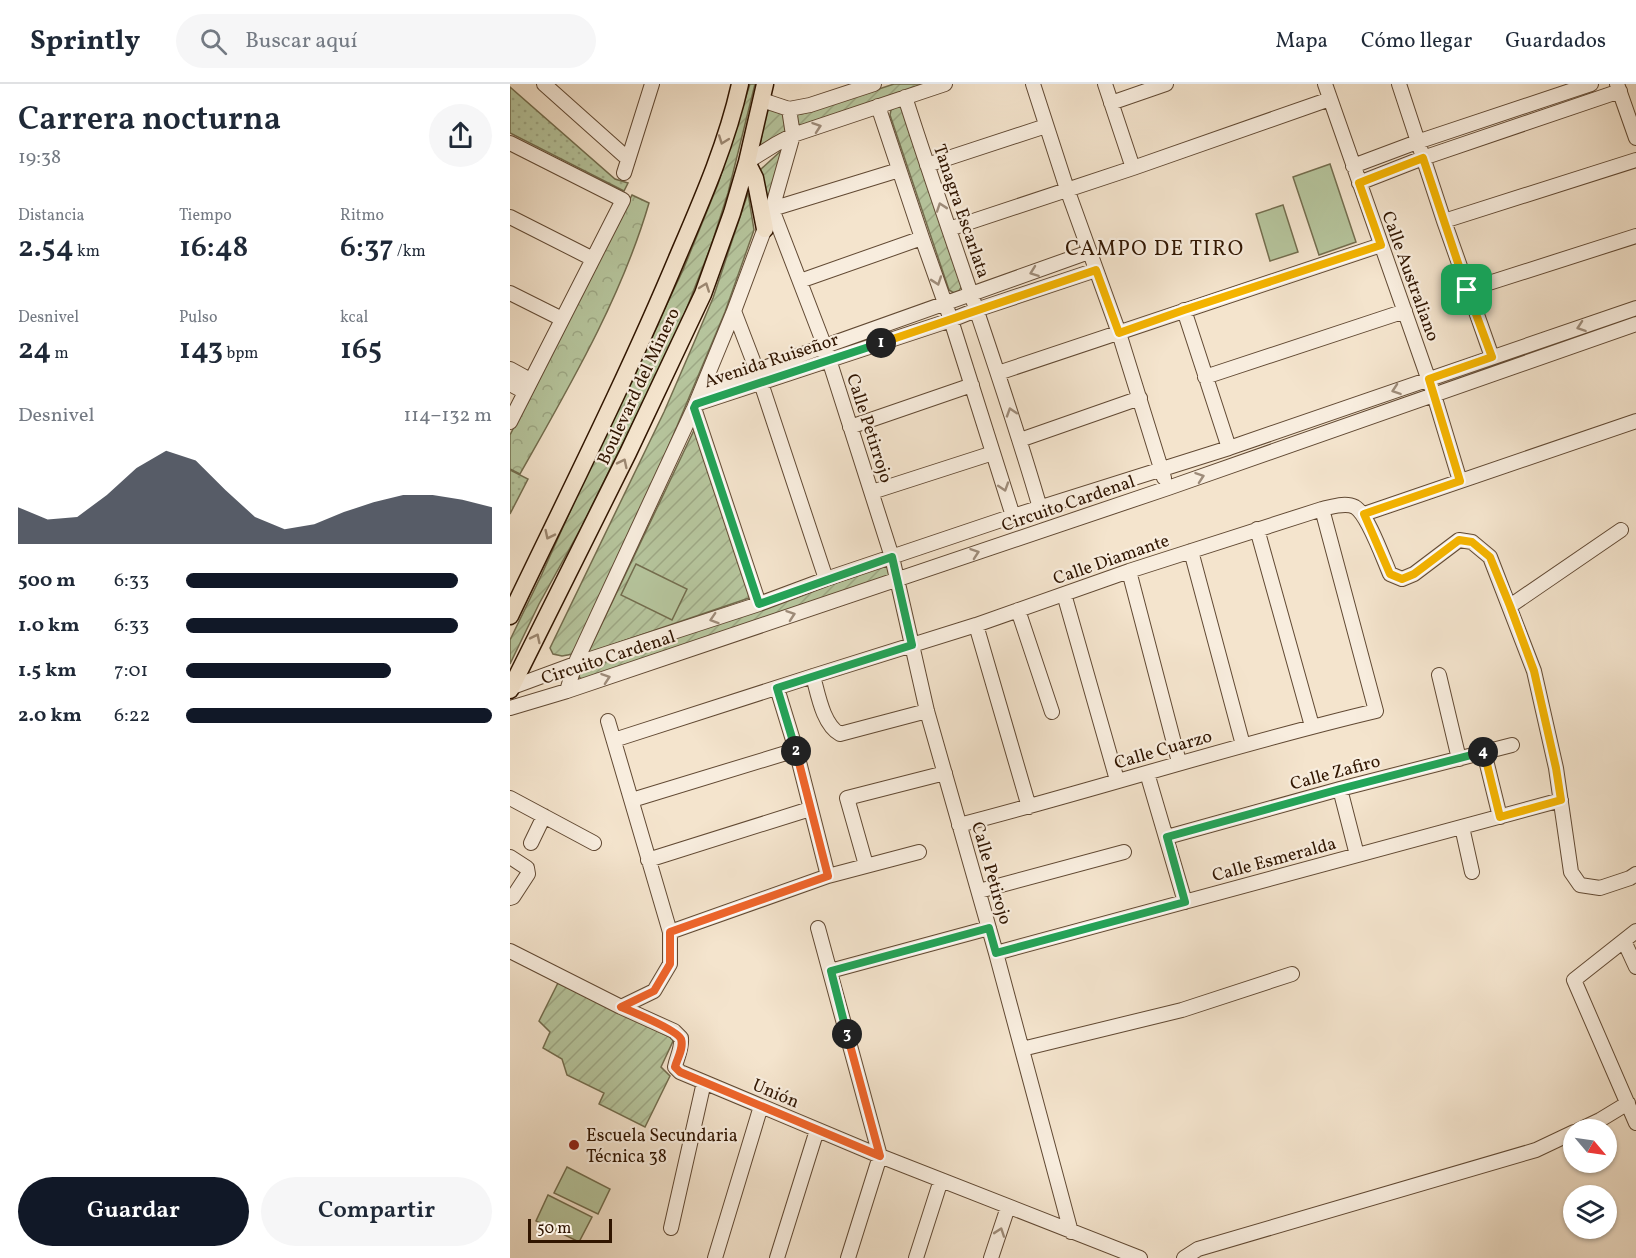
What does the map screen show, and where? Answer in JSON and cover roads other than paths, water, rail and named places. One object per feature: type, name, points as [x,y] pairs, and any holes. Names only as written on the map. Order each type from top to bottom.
[{"type":"main road","name":"Boulevard del Minero","points":[[510,616],[655,313],[701,201],[734,110],[740,84]]},
{"type":"main road","name":"Boulevard del Minero","points":[[510,689],[628,453],[703,294],[732,213],[765,89]]},
{"type":"main road","points":[[747,162],[755,178],[765,229]]},
{"type":"street","points":[[544,84],[626,166],[652,84]]},
{"type":"street","points":[[789,109],[810,105],[874,84]]},
{"type":"street","points":[[747,162],[793,135],[945,84]]},
{"type":"street","points":[[1033,84],[1067,189],[1119,333],[1168,488]]},
{"type":"street","points":[[1105,84],[1133,168]]},
{"type":"street","points":[[1112,103],[1166,84]]},
{"type":"street","name":"Calle Australiano","points":[[1324,84],[1429,379],[1460,481]]},
{"type":"street","points":[[1399,84],[1467,290],[1492,357]]},
{"type":"street","points":[[1353,166],[1417,142],[1592,84]]},
{"type":"street","points":[[1359,183],[1621,86],[1636,138]]},
{"type":"street","points":[[567,691],[575,664],[702,390],[772,209],[793,135],[789,109],[765,89]]},
{"type":"street","name":"Tanagra Escarlata","points":[[905,97],[998,373],[1040,508]]},
{"type":"street","points":[[949,229],[1330,99]]},
{"type":"street","points":[[878,106],[921,238],[951,320],[1013,516]]},
{"type":"street","points":[[927,165],[1046,126]]},
{"type":"street","points":[[510,143],[623,200],[510,422]]},
{"type":"street","points":[[1444,221],[1636,160]]},
{"type":"street","points":[[772,209],[899,170]]},
{"type":"street","name":"Calle Petirrojo","points":[[772,209],[827,353],[892,557]]},
{"type":"street","points":[[510,217],[593,259]]},
{"type":"street","points":[[1467,290],[1636,236]]},
{"type":"street","points":[[800,280],[921,238]]},
{"type":"street","points":[[998,373],[1381,245]]},
{"type":"street","name":"Avenida Ruiseñor","points":[[695,406],[759,377],[827,353],[945,304],[1089,252]]},
{"type":"street","name":"Avenida Ruiseñor","points":[[827,353],[951,320],[1096,270]]},
{"type":"street","points":[[510,292],[562,319]]},
{"type":"street","name":"Circuito Cardenal","points":[[510,689],[575,664],[759,604],[826,579],[1013,516],[1229,448],[1636,308]]},
{"type":"street","points":[[1184,310],[1229,448]]},
{"type":"street","points":[[734,311],[759,377],[826,579]]},
{"type":"street","points":[[1205,377],[1405,311]]},
{"type":"street","name":"Circuito Cardenal","points":[[510,708],[567,691],[1168,488],[1636,324]]},
{"type":"street","points":[[510,369],[528,386]]},
{"type":"street","name":"Avenida Ruiseñor","points":[[702,390],[759,377]]},
{"type":"street","points":[[510,384],[528,386]]},
{"type":"street","points":[[850,427],[972,385]]},
{"type":"street","points":[[1020,440],[1140,398]]},
{"type":"street","points":[[695,406],[759,604]]},
{"type":"street","points":[[1636,421],[1364,514],[1390,574],[1402,579],[1414,574],[1459,540],[1472,542],[1490,557],[1534,671],[1556,768],[1571,872],[1580,885],[1600,888],[1636,874]]},
{"type":"street","points":[[872,492],[993,453]]},
{"type":"street","name":"Calle Diamante","points":[[614,740],[976,625],[1129,571],[1322,508],[1353,506],[1364,514]]},
{"type":"street","name":"Calle Cuarzo","points":[[959,825],[1029,807],[1179,762],[1376,711],[1322,508]]},
{"type":"street","points":[[1257,530],[1312,726]]},
{"type":"street","points":[[1510,606],[1620,530]]},
{"type":"street","points":[[1191,551],[1243,745]]},
{"type":"street","name":"Calle Petirojo","points":[[892,557],[927,711],[979,891],[1071,1232]]},
{"type":"street","points":[[1129,571],[1179,762]]},
{"type":"street","points":[[1064,594],[1117,780]]},
{"type":"street","points":[[1018,610],[1052,712]]},
{"type":"street","points":[[976,625],[1029,807]]},
{"type":"street","points":[[1439,675],[1459,759]]},
{"type":"street","points":[[813,676],[827,722],[833,731],[840,735],[927,711]]},
{"type":"street","points":[[777,688],[796,750],[828,876]]},
{"type":"street","points":[[608,721],[670,932],[670,964],[654,991],[621,1007]]},
{"type":"street","name":"Calle Zafiro","points":[[1167,837],[1340,789],[1512,745]]},
{"type":"street","points":[[632,800],[796,750]]},
{"type":"street","points":[[1484,752],[1500,817]]},
{"type":"street","points":[[1147,773],[1185,902]]},
{"type":"street","points":[[866,865],[847,798],[945,774]]},
{"type":"street","points":[[1340,789],[1357,855]]},
{"type":"street","points":[[510,798],[594,843]]},
{"type":"street","name":"Calle Esmeralda","points":[[996,953],[1561,800]]},
{"type":"street","points":[[648,860],[810,809]]},
{"type":"street","points":[[531,843],[544,816]]},
{"type":"street","points":[[1462,827],[1472,872]]},
{"type":"street","points":[[670,932],[828,876],[919,852]]},
{"type":"street","points":[[979,891],[1124,852]]},
{"type":"street","points":[[510,857],[527,868],[528,874],[513,897],[510,897]]},
{"type":"street","points":[[818,928],[880,1156],[848,1258]]},
{"type":"street","points":[[831,971],[989,928]]},
{"type":"street","points":[[1636,932],[1574,980],[1636,1123]]},
{"type":"street","points":[[1624,941],[1636,967]]},
{"type":"street","name":"Unión","points":[[510,951],[674,1031],[681,1038],[682,1047],[675,1067],[680,1072],[880,1156],[1140,1258]]},
{"type":"street","points":[[1022,1049],[1182,1010],[1292,974]]},
{"type":"street","points":[[671,1227],[704,1082]]},
{"type":"street","points":[[1602,1119],[1628,1103]]},
{"type":"street","points":[[715,1258],[761,1106]]},
{"type":"street","points":[[777,1258],[817,1130]]},
{"type":"street","points":[[1184,1258],[1198,1249],[1536,1150],[1563,1137]]},
{"type":"street","points":[[916,1258],[941,1180]]},
{"type":"street","points":[[991,1258],[1008,1207]]},
{"type":"place","name":"Escuela Secundaria Técnica 38","points":[[574,1145]]},
{"type":"district","name":"CAMPO DE TIRO","points":[[1155,248]]}]
